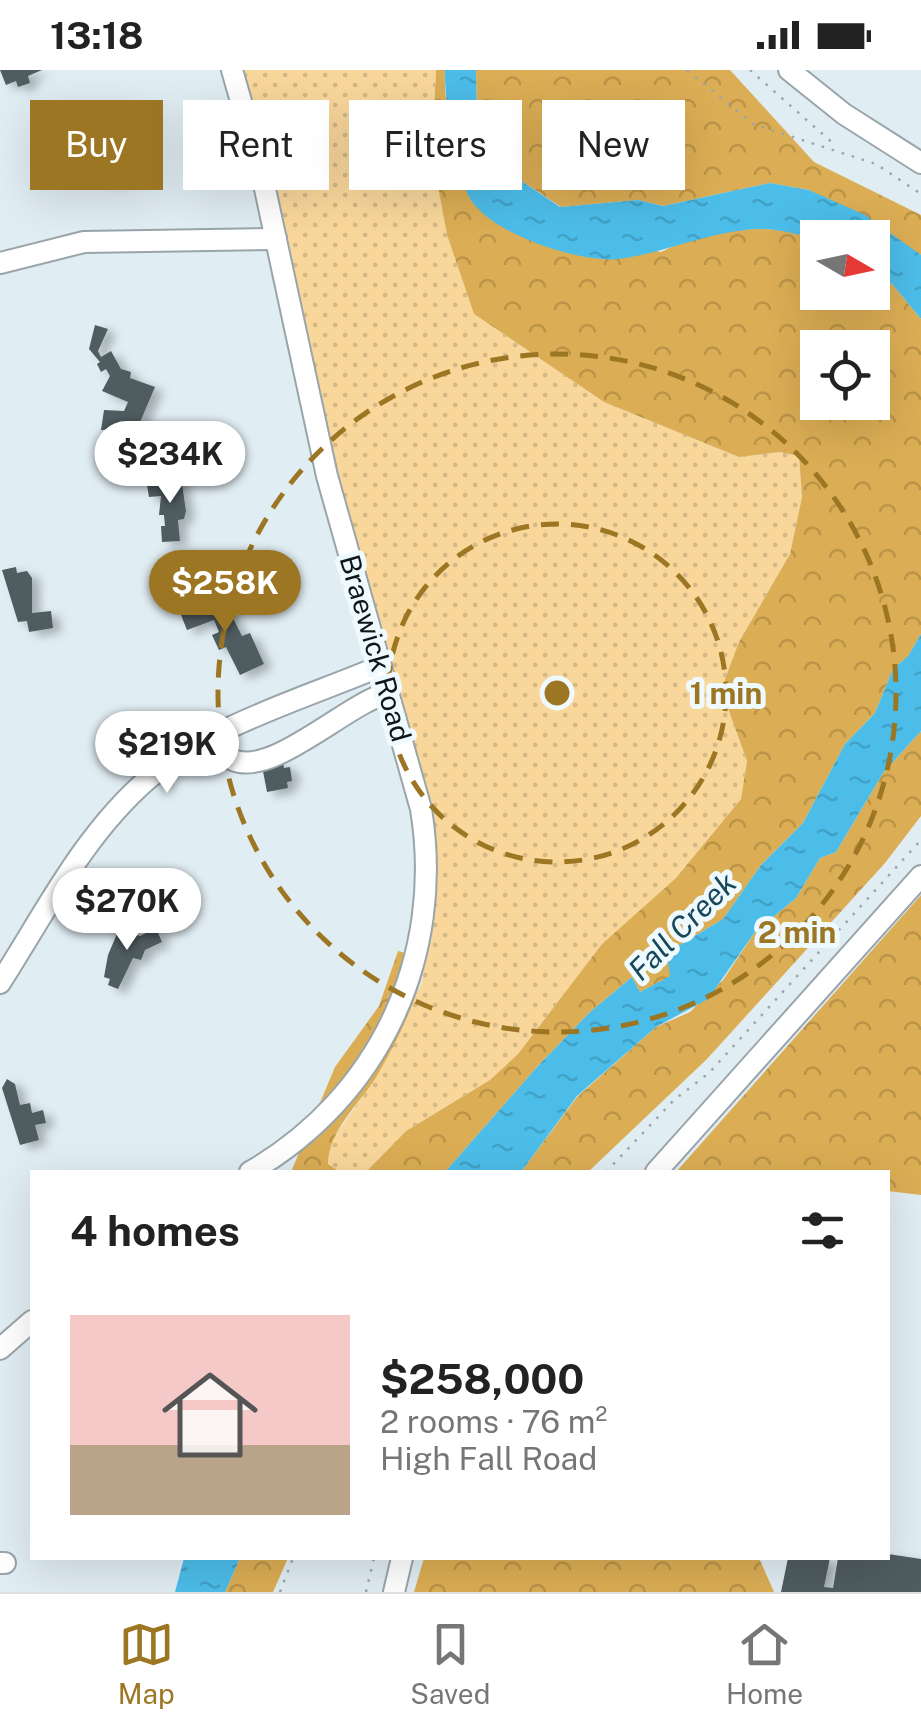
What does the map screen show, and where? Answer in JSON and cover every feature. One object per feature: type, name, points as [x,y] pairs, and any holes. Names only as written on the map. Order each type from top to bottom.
[{"type":"street","name":"Braewick Road","points":[[232,70],[276,238],[317,438],[425,835],[427,894],[417,958],[389,1031],[357,1080],[306,1133],[253,1170]]},
{"type":"street","points":[[789,70],[844,114],[921,163]]},
{"type":"street","points":[[0,263],[84,242],[276,238]]},
{"type":"street","points":[[0,983],[80,857],[116,810],[154,774],[213,737],[381,666]]},
{"type":"street","points":[[213,737],[229,759],[244,763],[290,749],[367,698],[388,693]]},
{"type":"street","points":[[658,1170],[921,876]]},
{"type":"street","points":[[0,1348],[30,1323]]},
{"type":"street","points":[[394,1592],[402,1560]]},
{"type":"path","points":[[687,70],[753,124],[876,164],[921,194]]},
{"type":"path","points":[[750,70],[840,150]]},
{"type":"path","points":[[608,1170],[656,1117],[709,1073],[921,840]]},
{"type":"path","points":[[280,1592],[292,1560]]},
{"type":"path","points":[[366,1592],[374,1560]]},
{"type":"shaded area","points":[[241,70],[436,70],[435,100],[349,100],[349,190],[439,190],[447,235],[474,314],[604,402],[739,457],[780,452],[799,456],[802,497],[790,554],[739,642],[725,679],[725,700],[747,761],[741,799],[676,878],[602,944],[518,1054],[490,1080],[406,1131],[368,1170],[337,1170],[328,1165],[329,1144],[377,1076],[422,983],[434,904],[433,843],[317,403],[272,190],[329,190],[329,100],[252,100]]},
{"type":"green space","points":[[436,70],[445,70],[447,100],[435,100]]},
{"type":"green space","points":[[476,70],[730,70],[814,162],[921,215],[921,255],[890,237],[890,220],[861,220],[809,190],[770,183],[663,206],[638,200],[561,207],[522,181],[522,100],[477,100]]},
{"type":"green space","points":[[439,190],[469,190],[473,203],[661,252],[698,237],[738,230],[800,234],[800,310],[890,310],[892,284],[921,319],[921,634],[908,656],[893,669],[875,713],[845,744],[803,823],[761,865],[723,919],[678,946],[671,976],[640,992],[632,977],[590,1012],[447,1170],[368,1170],[406,1131],[490,1080],[518,1054],[602,944],[676,878],[741,799],[747,761],[725,700],[725,679],[739,642],[790,554],[802,497],[799,456],[780,452],[739,457],[604,402],[474,314],[447,235]]},
{"type":"green space","points":[[921,731],[921,816],[885,863],[707,1059],[590,1170],[522,1170],[577,1097],[656,1027],[690,1012],[723,980],[755,932],[796,898],[820,858],[836,852],[883,773]]},
{"type":"green space","points":[[921,895],[921,1195],[890,1191],[890,1170],[678,1170]]},
{"type":"green space","points":[[398,951],[426,959],[418,989],[385,1063],[334,1140],[328,1164],[337,1170],[292,1170],[335,1067],[379,1006]]},
{"type":"green space","points":[[239,1560],[287,1560],[273,1592],[225,1592]]},
{"type":"green space","points":[[423,1560],[760,1560],[774,1592],[414,1592]]},
{"type":"water","points":[[445,70],[476,70],[477,100],[447,100]]},
{"type":"water","points":[[522,181],[560,207],[638,200],[663,206],[770,183],[809,190],[872,220],[800,220],[800,235],[756,229],[729,232],[635,256],[603,259],[562,252],[520,236],[485,215],[467,192],[522,190]]},
{"type":"water","points":[[890,233],[921,255],[921,319],[892,284]]},
{"type":"water","name":"Fall Creek","points":[[921,634],[921,731],[883,773],[836,852],[820,858],[796,898],[755,932],[708,999],[656,1027],[577,1096],[522,1170],[447,1170],[590,1012],[632,977],[640,992],[670,976],[668,962],[678,946],[723,919],[761,865],[803,823],[845,744],[875,713],[893,669],[908,656]]},
{"type":"water","points":[[183,1560],[239,1560],[225,1592],[175,1592]]},
{"type":"building","points":[[0,70],[42,70],[28,76],[30,83],[18,87],[16,81],[6,85]]},
{"type":"building","points":[[95,325],[108,329],[98,351],[101,357],[111,351],[121,369],[131,372],[130,378],[155,387],[138,427],[143,439],[127,441],[122,429],[101,430],[104,410],[124,411],[128,402],[102,391],[110,376],[106,369],[101,372],[97,364],[100,362],[89,349]]},
{"type":"building","points":[[181,477],[186,511],[184,519],[178,520],[180,541],[162,542],[161,526],[165,526],[164,515],[159,515],[161,496],[149,497],[147,485]]},
{"type":"building","points":[[16,567],[17,573],[27,571],[32,578],[32,613],[51,611],[53,628],[29,632],[27,621],[18,622],[2,570]]},
{"type":"building","points":[[206,599],[211,613],[227,606],[242,636],[250,633],[264,664],[240,675],[226,647],[219,650],[212,635],[219,632],[214,620],[187,630],[179,610]]},
{"type":"building","points":[[283,762],[284,768],[290,767],[292,781],[287,782],[288,788],[267,792],[262,766]]},
{"type":"building","points":[[156,928],[162,942],[145,950],[141,960],[133,958],[118,989],[108,985],[110,979],[104,977],[108,955],[119,929],[140,936]]},
{"type":"building","points":[[7,1079],[15,1084],[20,1105],[30,1103],[32,1113],[43,1110],[46,1123],[35,1125],[39,1140],[20,1145],[2,1088]]},
{"type":"building","points":[[890,1554],[921,1559],[921,1592],[781,1592],[788,1560],[830,1560],[824,1587],[833,1588],[838,1560],[890,1560]]}]
